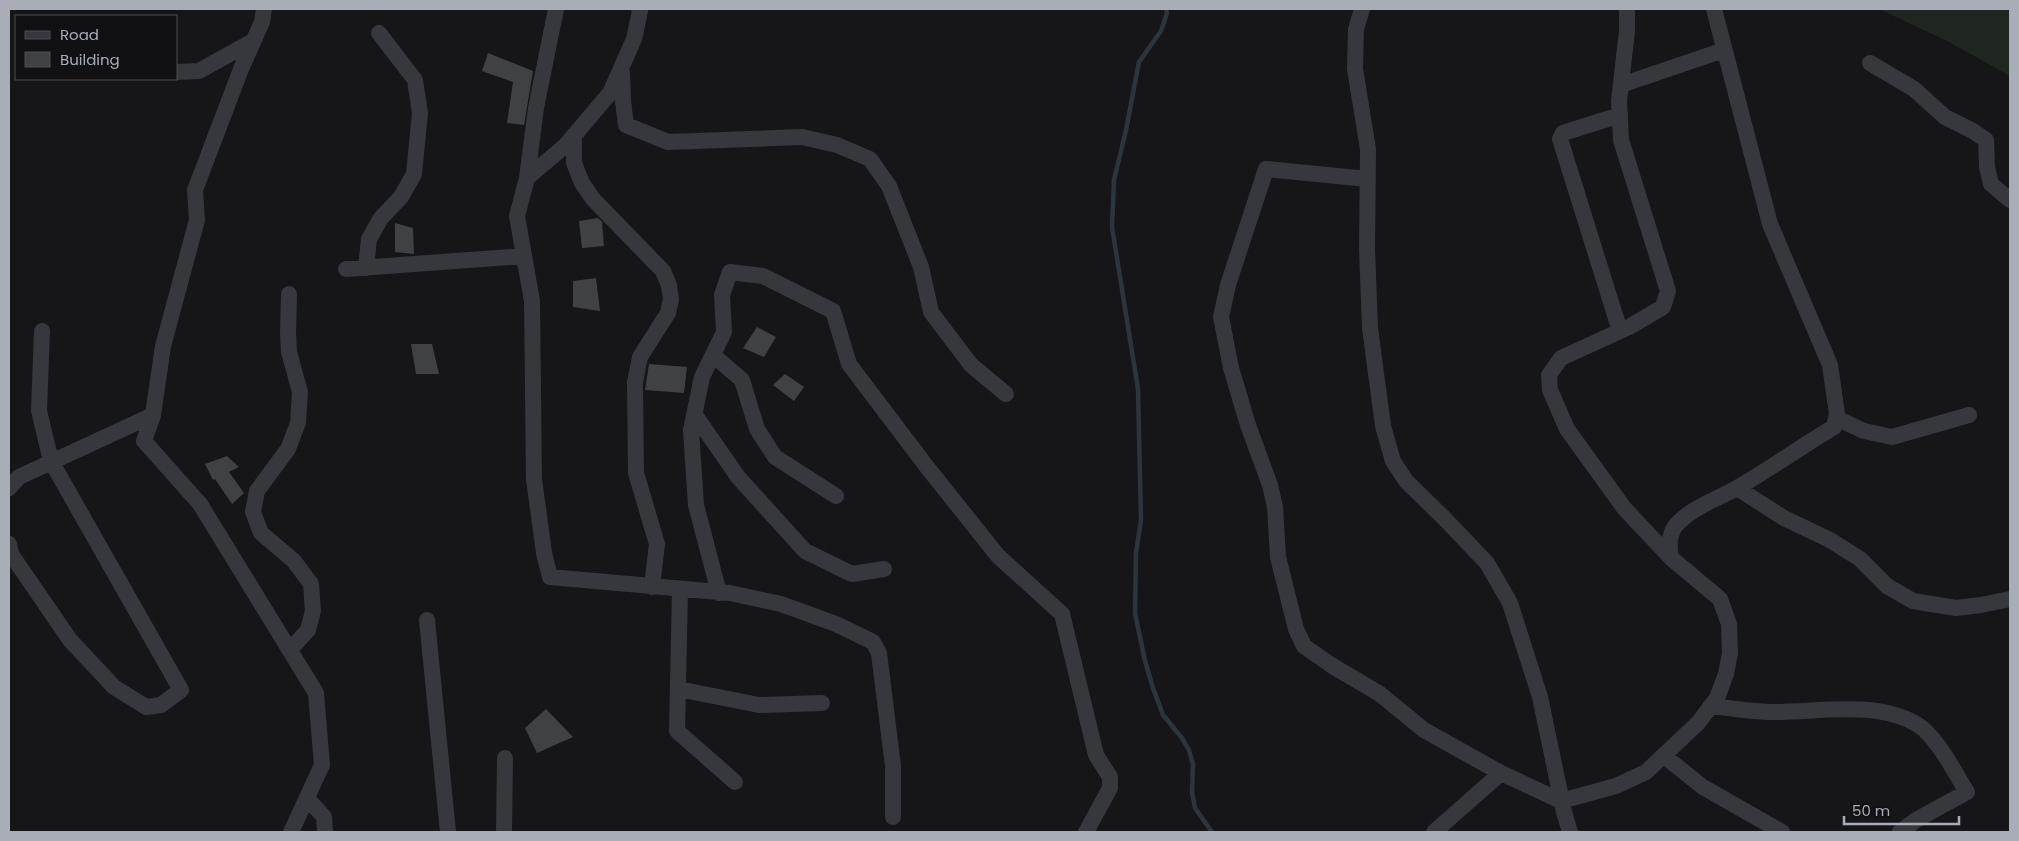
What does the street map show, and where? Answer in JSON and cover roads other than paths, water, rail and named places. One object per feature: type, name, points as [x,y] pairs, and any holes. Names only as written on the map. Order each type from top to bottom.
[{"type":"street","points":[[264,9],[262,22],[241,69],[196,190],[196,220],[163,346],[153,415],[144,441],[200,504],[316,693],[322,765],[292,832]]},
{"type":"street","points":[[556,9],[536,108],[527,178],[517,216],[532,301],[534,479],[544,553],[550,577],[720,592],[780,604],[836,624],[873,642],[879,653],[893,766],[893,817]]},
{"type":"street","points":[[527,178],[566,145],[610,93],[634,40],[639,9]]},
{"type":"street","points":[[1362,9],[1356,29],[1355,69],[1368,148],[1367,249],[1370,328],[1383,426],[1393,461],[1406,481],[1487,563],[1510,603],[1540,697],[1570,832]]},
{"type":"street","points":[[1368,179],[1266,169],[1228,285],[1220,317],[1231,368],[1248,425],[1270,485],[1275,507],[1278,557],[1296,629],[1304,646],[1330,665],[1380,694],[1424,730],[1501,773],[1562,800],[1616,786],[1646,772],[1698,723],[1717,698],[1726,674],[1730,653],[1729,624],[1720,599],[1671,558],[1618,500],[1567,429],[1550,390],[1549,375],[1561,358],[1620,331],[1663,307],[1668,291],[1621,140],[1621,85],[1627,31],[1627,9]]},
{"type":"street","points":[[1671,558],[1669,544],[1671,534],[1678,522],[1696,509],[1737,488],[1834,427],[1837,414],[1830,365],[1770,224],[1714,9]]},
{"type":"street","points":[[366,268],[369,239],[381,218],[401,197],[414,174],[420,113],[415,80],[379,32]]},
{"type":"street","points":[[178,72],[199,71],[253,41]]},
{"type":"street","points":[[1621,85],[1724,50]]},
{"type":"street","points":[[1870,63],[1914,89],[1946,117],[1986,140],[1986,167],[1991,184],[2010,200]]},
{"type":"street","points":[[622,67],[626,125],[668,142],[802,137],[837,145],[870,159],[889,186],[921,268],[931,312],[971,365],[1006,394]]},
{"type":"street","points":[[1620,114],[1563,133],[1560,139],[1620,331]]},
{"type":"street","points":[[574,135],[574,164],[582,183],[593,198],[654,260],[663,271],[669,285],[671,299],[668,313],[640,357],[634,382],[636,473],[657,544],[652,587]]},
{"type":"street","points":[[346,269],[524,256]]},
{"type":"street","points":[[720,592],[696,505],[691,430],[702,376],[724,332],[722,295],[730,272],[763,276],[833,311],[849,364],[867,388],[998,556],[1062,614],[1096,755],[1110,777],[1110,788],[1086,832]]},
{"type":"street","points":[[289,294],[289,352],[300,392],[298,423],[288,449],[257,491],[253,512],[261,533],[294,561],[311,584],[313,611],[308,630],[290,650]]},
{"type":"street","points":[[9,544],[11,554],[70,640],[114,687],[146,707],[161,705],[181,690],[51,461],[39,411],[42,331]]},
{"type":"street","points":[[713,355],[742,380],[757,429],[775,457],[836,496]]},
{"type":"street","points":[[694,414],[738,477],[805,551],[852,574],[884,569]]},
{"type":"street","points":[[1836,418],[1864,431],[1892,437],[1969,414]]},
{"type":"street","points":[[9,488],[19,477],[153,415]]},
{"type":"street","points":[[1737,488],[1784,518],[1830,540],[1860,559],[1887,586],[1912,601],[1956,608],[2010,599]]},
{"type":"street","points":[[680,589],[677,731],[736,782]]},
{"type":"street","points":[[427,620],[448,832]]},
{"type":"street","points":[[678,689],[759,705],[822,703]]},
{"type":"street","points":[[1711,706],[1767,712],[1845,708],[1890,714],[1918,725],[1939,746],[1967,792],[1916,820],[1900,832]]},
{"type":"street","points":[[1664,756],[1703,787],[1781,832]]},
{"type":"street","points":[[504,832],[505,758]]},
{"type":"street","points":[[1434,832],[1501,773]]},
{"type":"street","points":[[307,798],[324,817],[325,832]]},
{"type":"waterway","points":[[1166,9],[1167,13],[1161,31],[1139,62],[1114,180],[1112,227],[1138,389],[1141,520],[1136,553],[1135,613],[1145,661],[1163,715],[1182,738],[1189,750],[1193,764],[1192,792],[1195,808],[1212,832]]}]
